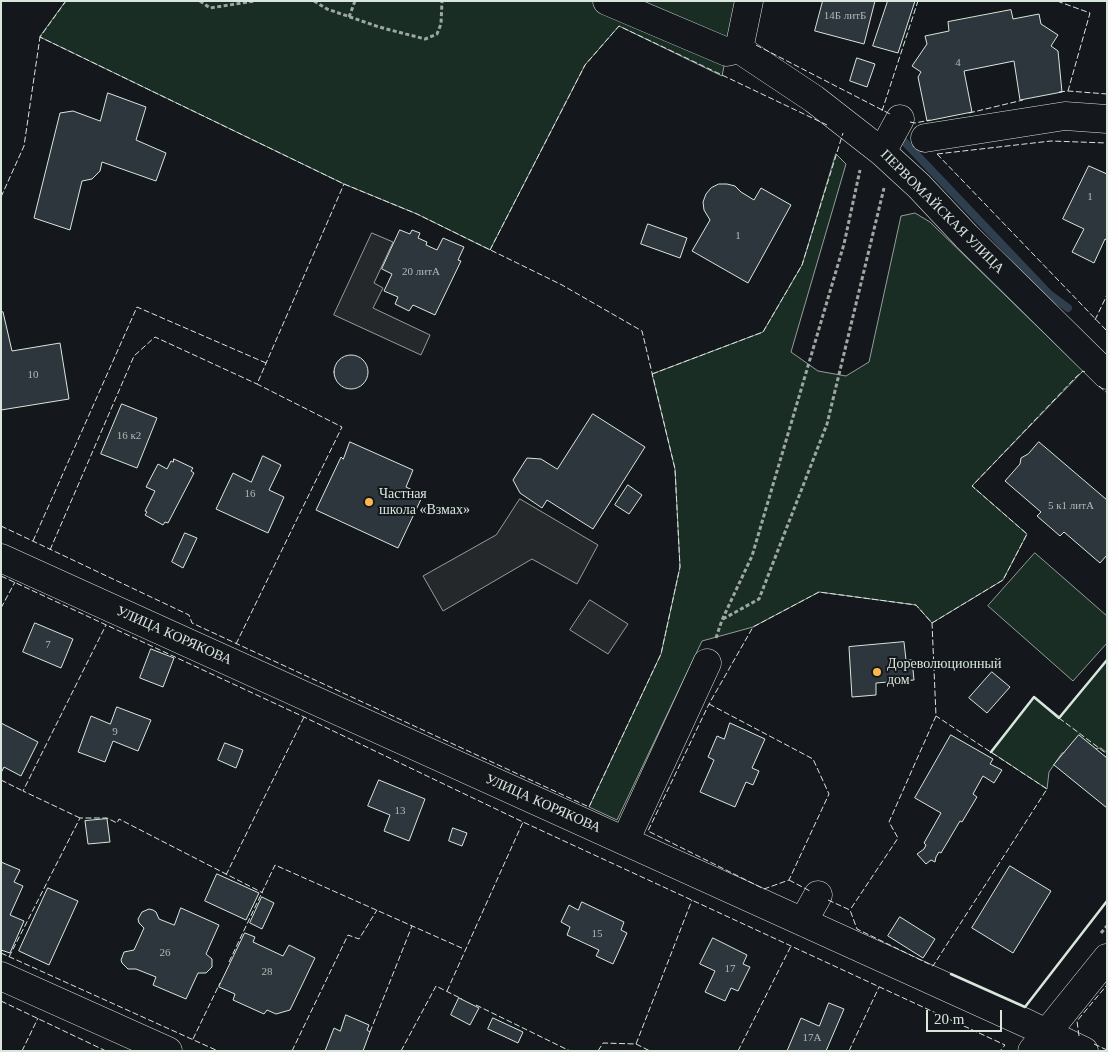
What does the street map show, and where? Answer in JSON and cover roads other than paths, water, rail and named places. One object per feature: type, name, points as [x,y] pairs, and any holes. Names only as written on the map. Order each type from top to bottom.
[{"type":"street","points":[[607,1],[727,52],[739,49],[749,1]]},
{"type":"street","name":"ПЕРВОМАЙСКАЯ УЛИЦА","points":[[739,49],[814,99],[880,151],[919,186],[966,236],[1107,375]]},
{"type":"street","points":[[925,138],[1065,116],[1107,119]]},
{"type":"street","points":[[880,151],[900,119]]},
{"type":"street","name":"УЛИЦА КОРЯКОВА","points":[[1,558],[1028,1024],[1039,1042],[1084,1051]]},
{"type":"street","points":[[625,841],[707,663]]},
{"type":"street","points":[[803,922],[818,895]]},
{"type":"street","points":[[1039,1042],[1107,958]]},
{"type":"street","points":[[1,976],[168,1051]]},
{"type":"waterway","points":[[898,135],[1049,294],[1068,308]]},
{"type":"place","name":"Частная школа «Взмах»","points":[[369,502]]},
{"type":"place","name":"Дореволюционный дом","points":[[877,672]]}]
